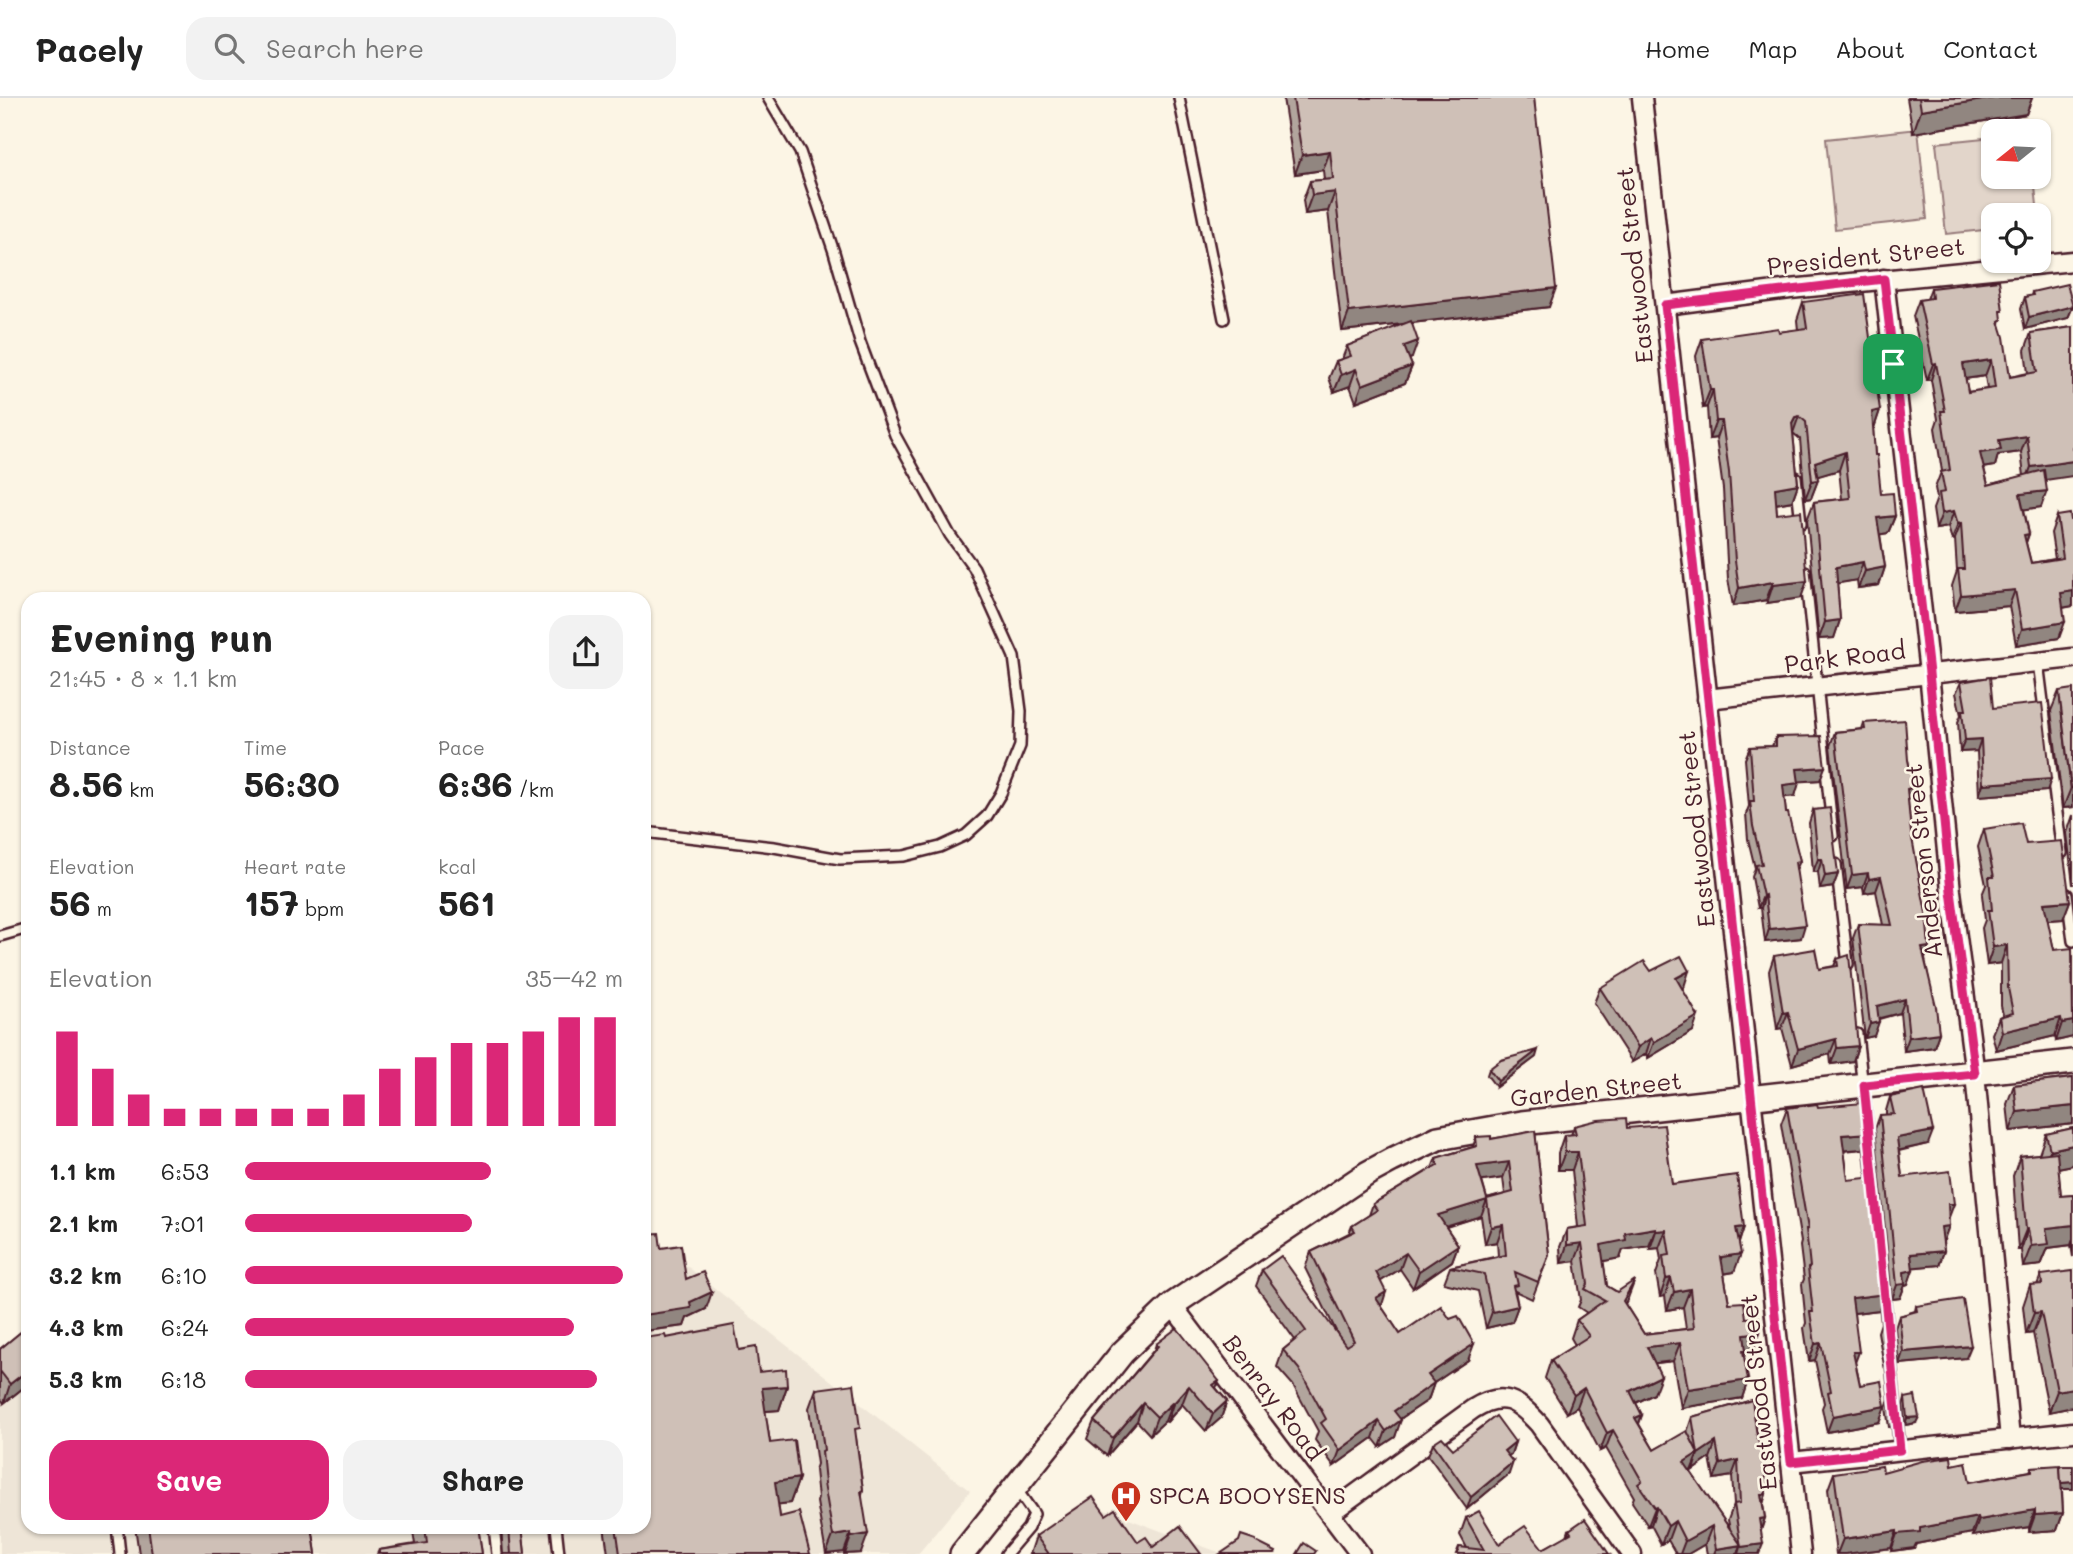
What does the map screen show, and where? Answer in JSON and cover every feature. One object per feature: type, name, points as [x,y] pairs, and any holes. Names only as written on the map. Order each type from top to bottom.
[{"type":"street","name":"Eastwood Street","points":[[1642,98],[1801,1554]]},
{"type":"street","name":"President Street","points":[[1665,305],[1884,279],[2073,261]]},
{"type":"street","name":"Anderson Street","points":[[1884,279],[1951,891],[1975,1074],[2010,1439]]},
{"type":"street","name":"Park Road","points":[[1707,699],[2073,658]]},
{"type":"street","name":"Garden Street","points":[[962,1554],[1122,1353],[1172,1305],[1368,1172],[1438,1139],[1522,1124],[2073,1062]]},
{"type":"street","name":"Benray Road","points":[[1172,1305],[1360,1554]]},
{"type":"street","points":[[1329,1513],[1473,1409],[1492,1399],[1503,1398],[1520,1406],[1539,1424],[1632,1554]]},
{"type":"street","points":[[1791,1462],[2073,1432]]},
{"type":"lane","points":[[651,833],[774,847],[840,859],[904,856],[966,835],[987,816],[1001,793],[1020,746],[1021,711],[1014,657],[974,568],[950,535],[895,435],[860,342],[834,252],[800,152],[768,98]]},
{"type":"lane","points":[[1179,98],[1224,319]]},
{"type":"lane","points":[[1795,467],[1802,536]]},
{"type":"lane","points":[[1804,564],[1849,978]]},
{"type":"lane","points":[[2038,662],[2063,861]]},
{"type":"lane","points":[[2066,888],[2073,941]]},
{"type":"lane","points":[[0,936],[21,930]]},
{"type":"lane","points":[[1855,1018],[1874,1193]]},
{"type":"lane","points":[[1882,1274],[1900,1450]]},
{"type":"lane","points":[[1006,1554],[1028,1528],[1034,1514],[1015,1487]]},
{"type":"lane","points":[[118,1534],[120,1554]]},
{"type":"lane","points":[[495,1534],[497,1554]]},
{"type":"lane","points":[[557,1534],[559,1554]]},
{"type":"shaded area","points":[[1918,129],[1927,219],[1835,229],[1826,139]]},
{"type":"shaded area","points":[[1981,138],[1981,189],[2035,189],[2037,203],[1981,203],[1981,230],[1946,234],[1936,143]]},
{"type":"shaded area","points":[[651,1238],[970,1491],[918,1554],[0,1554],[0,1352],[21,1333],[21,1534],[651,1534]]},
{"type":"shaded area","name":"SPCA BOOYSENS","points":[[1102,1509],[1177,1537],[1224,1554],[1135,1554]]},
{"type":"building","points":[[1293,98],[1534,98],[1556,288],[1349,312],[1335,192],[1312,195],[1310,181],[1333,179],[1330,151],[1302,155]]},
{"type":"building","points":[[1919,98],[1994,98],[1921,110]]},
{"type":"building","points":[[1999,280],[2003,311],[2002,320],[1999,321],[2010,377],[2037,372],[2031,333],[2073,327],[2073,461],[2031,467],[2027,436],[1999,440],[2001,450],[1980,453],[1988,485],[2044,470],[2047,491],[2020,494],[2029,534],[2024,535],[2031,563],[2063,558],[2057,516],[2070,514],[2073,520],[2073,591],[2061,593],[2065,622],[2022,629],[2015,590],[1961,595],[1958,569],[1964,569],[1961,523],[1958,524],[1954,511],[1942,513],[1939,493],[1945,492],[1941,472],[1950,470],[1941,411],[1945,411],[1936,363],[1933,364],[1919,300],[1932,298],[1931,288]],"holes":[[[1991,360],[1995,388],[1968,392],[1963,364]]]},
{"type":"building","points":[[2067,284],[2073,306],[2029,317],[2025,297],[2033,295],[2032,292]]},
{"type":"building","points":[[1864,294],[1880,410],[1872,412],[1875,455],[1881,494],[1893,493],[1895,516],[1877,518],[1885,567],[1865,571],[1863,562],[1836,567],[1840,620],[1825,622],[1814,502],[1850,498],[1845,452],[1815,462],[1818,480],[1812,481],[1806,422],[1799,416],[1795,417],[1792,423],[1798,484],[1775,488],[1777,514],[1801,511],[1807,581],[1773,585],[1773,582],[1739,588],[1722,421],[1716,421],[1713,390],[1710,390],[1702,339],[1778,328],[1779,332],[1807,328],[1803,302]]},
{"type":"building","points":[[1411,321],[1418,341],[1404,346],[1412,366],[1362,385],[1356,369],[1341,375],[1336,361],[1351,356],[1347,346]]},
{"type":"building","points":[[1990,677],[1993,708],[2042,703],[2051,779],[1983,784],[1981,739],[1965,740],[1962,710],[1966,710],[1961,682]]},
{"type":"building","points":[[2073,689],[2073,788],[2071,788],[2059,691]]},
{"type":"building","points":[[1905,720],[1908,760],[1914,787],[1907,789],[1911,833],[1926,913],[1929,947],[1922,948],[1936,1007],[1939,1033],[1909,1037],[1905,999],[1877,1006],[1879,1022],[1870,1024],[1858,924],[1892,925],[1881,877],[1869,879],[1868,873],[1852,875],[1835,732],[1865,729],[1864,723]]},
{"type":"building","points":[[1821,736],[1825,767],[1797,769],[1799,783],[1783,785],[1786,813],[1800,861],[1795,862],[1805,925],[1769,929],[1765,895],[1763,896],[1756,865],[1762,864],[1750,801],[1754,801],[1750,747],[1776,746],[1776,737]]},
{"type":"building","points":[[1830,808],[1838,874],[1825,876],[1822,859],[1818,859],[1813,810]]},
{"type":"building","points":[[2021,823],[2026,844],[2062,841],[2070,901],[2044,903],[2054,950],[2072,948],[2073,1021],[2062,1023],[2061,1018],[2002,1032],[1999,1017],[2013,1013],[2008,988],[2007,945],[1993,947],[1988,910],[1992,910],[1989,877],[1994,877],[1984,829]]},
{"type":"building","points":[[1815,949],[1819,969],[1838,966],[1837,959],[1849,955],[1858,1046],[1837,1048],[1836,1039],[1798,1049],[1788,1012],[1783,1013],[1774,956]]},
{"type":"building","points":[[1681,956],[1689,971],[1676,978],[1698,1016],[1654,1042],[1651,1038],[1638,1047],[1600,988],[1644,961],[1651,971]]},
{"type":"building","points":[[1538,1050],[1498,1081],[1489,1069],[1501,1060]]},
{"type":"building","points":[[2073,1078],[2073,1106],[2017,1112],[2014,1085]]},
{"type":"building","points":[[1924,1090],[1933,1131],[1897,1138],[1902,1177],[1950,1171],[1954,1204],[1948,1204],[1949,1226],[1941,1227],[1944,1251],[1911,1254],[1913,1270],[1904,1272],[1905,1284],[1897,1285],[1880,1115],[1894,1114],[1890,1097]]},
{"type":"building","points":[[1863,1103],[1869,1133],[1842,1135],[1848,1180],[1874,1177],[1885,1294],[1852,1298],[1859,1352],[1853,1352],[1860,1385],[1881,1381],[1885,1406],[1833,1416],[1821,1343],[1815,1344],[1810,1312],[1813,1312],[1808,1268],[1808,1229],[1787,1108]]},
{"type":"building","points":[[1626,1118],[1627,1128],[1664,1125],[1672,1184],[1737,1175],[1744,1227],[1736,1228],[1741,1254],[1721,1257],[1729,1303],[1744,1302],[1746,1318],[1759,1317],[1760,1332],[1744,1334],[1746,1351],[1743,1351],[1748,1380],[1688,1389],[1680,1343],[1647,1347],[1661,1376],[1630,1391],[1642,1415],[1635,1418],[1654,1450],[1687,1431],[1698,1453],[1684,1462],[1741,1545],[1716,1549],[1712,1526],[1685,1541],[1675,1521],[1668,1526],[1638,1484],[1642,1481],[1613,1430],[1607,1433],[1584,1388],[1574,1395],[1551,1360],[1589,1336],[1577,1320],[1605,1300],[1585,1289],[1588,1284],[1582,1243],[1567,1245],[1567,1229],[1587,1226],[1578,1152],[1565,1152],[1564,1135],[1576,1134],[1574,1126],[1598,1120]],"holes":[[[1656,1228],[1656,1231],[1666,1230],[1670,1255],[1663,1256],[1666,1279],[1671,1278],[1674,1292],[1690,1289],[1694,1328],[1644,1334],[1623,1301],[1635,1280],[1617,1292],[1607,1286],[1601,1245],[1626,1240],[1625,1233]]]},
{"type":"building","points":[[2073,1128],[2073,1145],[2050,1150],[2046,1134]]},
{"type":"building","points":[[1535,1131],[1549,1255],[1538,1282],[1515,1272],[1518,1285],[1513,1286],[1518,1306],[1492,1312],[1484,1274],[1450,1267],[1506,1255],[1503,1225],[1491,1227],[1487,1200],[1438,1215],[1458,1245],[1419,1271],[1406,1253],[1376,1272],[1386,1292],[1376,1298],[1400,1334],[1441,1306],[1450,1319],[1458,1316],[1474,1344],[1428,1375],[1434,1383],[1394,1411],[1401,1420],[1386,1431],[1379,1421],[1340,1450],[1321,1423],[1326,1419],[1299,1369],[1283,1350],[1306,1331],[1262,1270],[1281,1256],[1346,1346],[1354,1341],[1311,1252],[1355,1231],[1352,1226],[1377,1210],[1373,1204],[1438,1165],[1436,1158],[1477,1146],[1476,1137],[1491,1136],[1491,1139]],"holes":[[[1509,1162],[1513,1192],[1487,1199],[1477,1166]]]},
{"type":"building","points":[[2057,1152],[2061,1196],[2073,1195],[2073,1225],[2046,1228],[2049,1244],[2031,1246],[2028,1229],[2026,1230],[2020,1156]]},
{"type":"building","points":[[659,1233],[661,1248],[681,1245],[686,1279],[703,1272],[712,1292],[690,1302],[691,1308],[651,1314],[651,1234]]},
{"type":"building","points":[[2073,1271],[2073,1388],[2057,1391],[2041,1312],[2034,1313],[2030,1285],[2042,1284],[2041,1275]]},
{"type":"building","points":[[1963,1299],[1971,1346],[1903,1352],[1899,1316],[1917,1311],[1916,1306]]},
{"type":"building","points":[[1886,1319],[1889,1353],[1882,1320]]},
{"type":"building","points":[[734,1325],[739,1350],[756,1347],[759,1372],[786,1369],[787,1386],[762,1388],[770,1443],[794,1440],[799,1478],[775,1482],[780,1517],[799,1512],[810,1554],[620,1554],[617,1534],[651,1534],[651,1337],[665,1335],[666,1338]]},
{"type":"building","points":[[1177,1328],[1219,1381],[1213,1385],[1227,1401],[1213,1414],[1189,1386],[1157,1417],[1143,1403],[1113,1438],[1094,1421],[1158,1346],[1156,1344]]},
{"type":"building","points":[[21,1332],[21,1375],[10,1384],[0,1371],[0,1349]]},
{"type":"building","points":[[854,1384],[860,1428],[855,1429],[868,1534],[833,1536],[824,1483],[824,1450],[816,1389]]},
{"type":"building","points":[[1915,1396],[1919,1417],[1907,1418],[1905,1398]]},
{"type":"building","points":[[1752,1400],[1757,1436],[1765,1464],[1766,1494],[1761,1494],[1765,1518],[1759,1519],[1763,1544],[1741,1547],[1734,1504],[1740,1503],[1738,1460],[1720,1464],[1716,1442],[1698,1454],[1692,1417]]},
{"type":"building","points":[[1891,1401],[1893,1421],[1888,1402]]},
{"type":"building","points":[[1496,1416],[1515,1442],[1504,1451],[1513,1462],[1471,1497],[1433,1443],[1442,1437],[1453,1449]]},
{"type":"building","points":[[1951,1457],[1952,1465],[1966,1462],[1970,1482],[2032,1471],[2032,1467],[2060,1465],[2063,1513],[2035,1515],[2035,1510],[1920,1528],[1920,1532],[1897,1534],[1897,1531],[1843,1539],[1834,1473],[1882,1466],[1883,1472],[1922,1461]]},
{"type":"building","points":[[2060,1466],[2073,1466],[2073,1482],[2061,1483]]},
{"type":"building","points":[[1093,1497],[1106,1515],[1115,1509],[1138,1542],[1146,1537],[1153,1547],[1180,1526],[1201,1554],[1049,1554],[1036,1536]]},
{"type":"building","points":[[1479,1511],[1499,1544],[1525,1526],[1543,1549],[1571,1533],[1569,1530],[1585,1519],[1609,1554],[1458,1554],[1459,1547],[1484,1550],[1466,1518]]},
{"type":"building","points":[[149,1534],[313,1534],[316,1554],[152,1554]]},
{"type":"building","points":[[426,1534],[479,1534],[482,1554],[380,1554],[379,1550],[427,1543]]},
{"type":"building","points":[[510,1534],[523,1534],[525,1554],[511,1554]]},
{"type":"building","points":[[1241,1535],[1256,1540],[1276,1552],[1275,1554],[1220,1554],[1239,1541]]},
{"type":"building","points":[[1304,1543],[1316,1551],[1314,1554],[1297,1554]]},
{"type":"place","name":"SPCA BOOYSENS","points":[[1126,1523]]},
{"type":"route","points":[[1884,279],[1893,364],[1951,891],[1975,1074],[1864,1085],[1900,1450],[1791,1462],[1665,305],[1884,279]]}]
